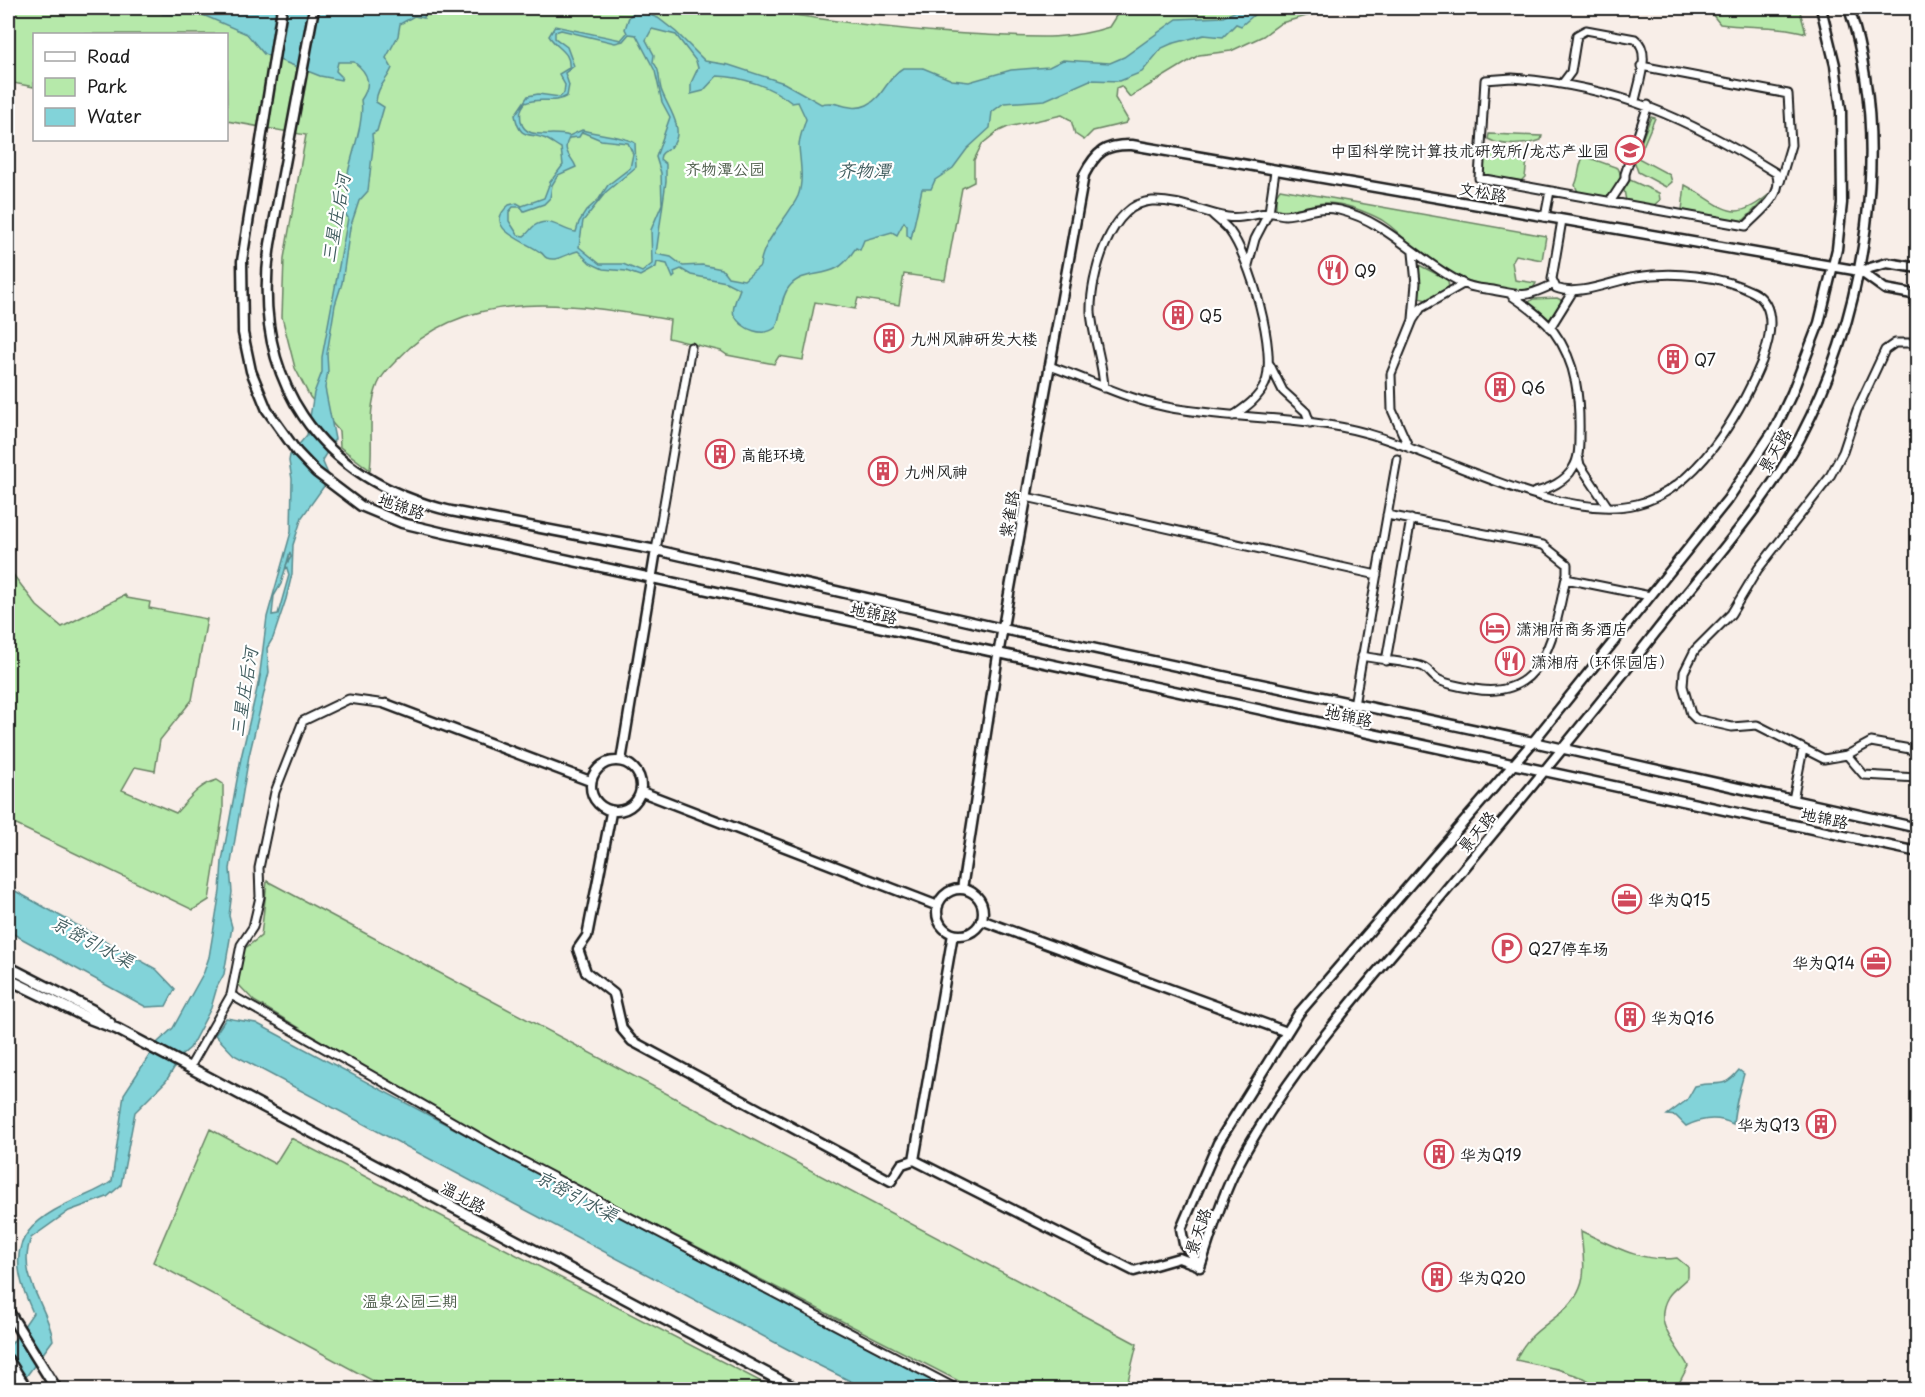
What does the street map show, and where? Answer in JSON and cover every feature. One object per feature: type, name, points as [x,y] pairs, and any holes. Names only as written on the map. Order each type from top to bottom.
[{"type":"main road","name":"温北路","points":[[8,967],[92,1010],[117,1029]]},
{"type":"main road","name":"温北路","points":[[8,979],[147,1044],[798,1389]]},
{"type":"main road","points":[[10,1315],[57,1389]]},
{"type":"main road","points":[[8,1360],[27,1389]]},
{"type":"street","name":"地锦路","points":[[282,8],[245,240],[241,306],[243,333],[251,371],[267,410],[305,460],[361,506],[402,523],[999,655],[1917,852]]},
{"type":"street","name":"地锦路","points":[[314,8],[270,244],[265,283],[273,353],[295,405],[332,448],[369,480],[422,504],[656,550],[1003,629],[1533,742],[1917,828]]},
{"type":"street","name":"景天路","points":[[1200,1267],[1184,1244],[1181,1228],[1218,1143],[1299,1012],[1533,742],[1728,499],[1776,427],[1808,354],[1834,266],[1842,203],[1841,111],[1835,65],[1821,8]]},
{"type":"street","name":"景天路","points":[[1200,1267],[1239,1164],[1294,1078],[1337,1020],[1564,750],[1748,515],[1799,440],[1833,364],[1860,271],[1868,205],[1868,108],[1861,60],[1849,8]]},
{"type":"street","points":[[1562,84],[1571,72],[1577,35],[1586,30],[1635,39],[1642,48],[1635,101]]},
{"type":"street","points":[[1641,66],[1788,94],[1791,145],[1780,182],[1776,194],[1746,226],[1479,178],[1485,80],[1512,78],[1562,84],[1648,105],[1723,141],[1776,173],[1780,182]]},
{"type":"street","points":[[1610,202],[1625,178],[1624,174],[1648,105]]},
{"type":"street","name":"文松路","points":[[1102,151],[1115,144],[1132,145],[1834,266],[1860,271],[1885,289],[1917,295]]},
{"type":"street","name":"紫雀路","points":[[962,889],[1003,629],[1084,175],[1092,160],[1102,151]]},
{"type":"street","points":[[1248,265],[1255,239],[1269,212],[1275,171]]},
{"type":"street","points":[[1545,217],[1550,191]]},
{"type":"street","points":[[1104,388],[1094,339],[1091,309],[1101,255],[1120,217],[1128,209],[1149,201],[1193,206],[1229,217],[1249,217],[1269,212],[1285,215],[1327,207],[1340,210],[1374,222],[1395,236],[1413,253],[1463,284],[1510,296],[1525,304],[1550,328],[1577,381],[1580,400],[1578,454],[1580,465],[1608,507]]},
{"type":"street","points":[[1210,213],[1229,230],[1248,265],[1254,283],[1268,359],[1269,370],[1259,395],[1233,416]]},
{"type":"street","points":[[1049,366],[1104,388],[1166,407],[1310,423],[1368,433],[1566,503],[1608,507],[1640,504],[1669,490],[1699,464],[1740,406],[1752,383],[1767,343],[1769,312],[1764,300],[1755,292],[1694,277],[1638,277],[1573,291],[1563,291],[1554,284],[1552,279],[1562,220]]},
{"type":"street","points":[[1409,448],[1399,430],[1389,393],[1391,374],[1413,320],[1416,283],[1413,253]]},
{"type":"street","name":"文松路","points":[[1860,271],[1887,262],[1917,268]]},
{"type":"street","points":[[1413,320],[1430,302],[1463,284]]},
{"type":"street","points":[[1510,296],[1530,296],[1554,284]]},
{"type":"street","points":[[1550,328],[1573,291]]},
{"type":"street","points":[[1917,343],[1895,343],[1885,350],[1857,410],[1843,452],[1829,478],[1758,568],[1731,614],[1695,650],[1684,672],[1683,686],[1691,714],[1696,719],[1732,727],[1757,725],[1824,759],[1847,755],[1871,742],[1910,749],[1917,756]]},
{"type":"street","points":[[621,761],[691,346]]},
{"type":"street","points":[[1268,359],[1283,391],[1306,412],[1310,423]]},
{"type":"street","points":[[1533,493],[1566,477],[1574,467],[1578,454]]},
{"type":"street","points":[[1354,705],[1396,459]]},
{"type":"street","points":[[1026,497],[1377,575]]},
{"type":"street","points":[[1362,656],[1425,667],[1440,681],[1461,686],[1495,691],[1511,687],[1536,671],[1546,655],[1566,579],[1567,564],[1543,545],[1387,515]]},
{"type":"street","points":[[1386,661],[1411,519]]},
{"type":"street","points":[[1566,579],[1650,596]]},
{"type":"street","points":[[190,1067],[231,995],[241,945],[253,927],[260,897],[258,868],[275,792],[303,721],[349,699],[386,704],[590,781],[599,806],[611,813],[624,810],[642,792]]},
{"type":"street","points":[[1794,800],[1803,749]]},
{"type":"street","points":[[1847,755],[1864,775],[1917,778]]},
{"type":"street","points":[[590,781],[598,769],[608,762],[621,761],[632,767],[640,780],[642,792]]},
{"type":"street","points":[[642,792],[938,906]]},
{"type":"street","points":[[611,813],[587,936],[578,949],[586,972],[614,993],[622,1029],[632,1041],[891,1181],[902,1164],[914,1160],[1134,1271],[1179,1258],[1200,1267]]},
{"type":"street","points":[[962,889],[969,891],[979,900],[983,914],[973,931],[953,934],[947,931],[938,920],[938,906],[947,893],[962,889]]},
{"type":"street","points":[[981,920],[1287,1032]]},
{"type":"street","points":[[914,1160],[953,934]]},
{"type":"street","points":[[231,995],[509,1154],[852,1336],[959,1389]]},
{"type":"green space","name":"齐物潭公园","points":[[8,8],[750,8],[897,29],[1033,37],[1063,36],[1109,27],[1121,8],[1156,14],[1181,8],[1336,8],[1281,23],[1263,36],[1231,51],[1199,55],[1130,97],[1121,86],[1116,88],[1115,98],[1128,120],[1126,123],[1093,131],[1084,140],[1075,134],[1071,120],[1062,115],[1008,127],[997,132],[982,144],[974,160],[974,182],[962,188],[945,280],[904,274],[899,305],[858,298],[855,309],[815,302],[803,360],[779,356],[774,364],[727,355],[721,351],[668,338],[670,320],[599,309],[526,305],[491,309],[457,319],[426,335],[398,359],[380,380],[372,406],[370,470],[340,447],[339,431],[310,397],[295,368],[282,317],[284,258],[306,135],[228,121],[228,33],[33,33],[33,87],[8,82]]},
{"type":"green space","points":[[1707,8],[1799,8],[1806,33],[1720,24]]},
{"type":"green space","points":[[1651,117],[1655,118],[1638,158],[1670,175],[1672,182],[1666,187],[1638,172],[1634,160]]},
{"type":"green space","points":[[1489,134],[1542,136],[1541,140],[1535,142],[1507,144],[1488,139]]},
{"type":"green space","points":[[1486,151],[1528,152],[1525,177],[1521,181],[1483,175],[1483,155]]},
{"type":"green space","points":[[1584,156],[1618,168],[1621,175],[1617,191],[1611,197],[1578,192],[1575,185]]},
{"type":"green space","points":[[1630,180],[1659,193],[1660,200],[1654,205],[1626,201],[1624,190]]},
{"type":"green space","points":[[1685,185],[1719,206],[1737,211],[1747,209],[1773,191],[1743,221],[1682,210]]},
{"type":"green space","points":[[1280,189],[1546,236],[1542,260],[1516,255],[1512,262],[1515,280],[1536,283],[1531,292],[1500,289],[1470,281],[1429,260],[1397,231],[1363,211],[1332,203],[1314,204],[1288,210],[1276,209],[1276,195]]},
{"type":"green space","points":[[1419,265],[1448,280],[1449,288],[1427,300],[1419,298]]},
{"type":"green space","points":[[1557,298],[1561,300],[1561,303],[1549,320],[1528,303],[1533,299]]},
{"type":"green space","points":[[8,568],[37,606],[62,627],[125,595],[127,598],[150,602],[149,608],[207,619],[192,700],[160,740],[155,771],[135,767],[122,790],[176,813],[204,785],[217,780],[223,784],[223,812],[209,900],[193,910],[8,821]]},
{"type":"green space","points":[[267,881],[1137,1344],[1126,1389],[974,1389],[480,1135],[254,1001],[237,983],[244,949],[261,936]]},
{"type":"green space","name":"温泉公园三期","points":[[210,1129],[275,1164],[291,1138],[775,1389],[388,1389],[153,1262]]},
{"type":"green space","points":[[1581,1231],[1640,1256],[1677,1258],[1688,1267],[1688,1277],[1668,1297],[1663,1316],[1668,1333],[1688,1366],[1676,1389],[1603,1389],[1584,1378],[1557,1369],[1516,1360],[1530,1338],[1567,1307],[1580,1288],[1584,1267]]},
{"type":"water","points":[[148,8],[426,8],[424,18],[414,16],[400,24],[398,36],[386,58],[392,68],[377,96],[376,102],[384,107],[377,131],[372,134],[373,147],[368,191],[359,201],[350,228],[342,283],[335,305],[327,354],[328,371],[325,388],[335,439],[322,460],[328,474],[327,482],[302,517],[293,545],[292,574],[286,599],[273,638],[267,648],[269,672],[249,756],[230,869],[232,892],[229,916],[232,927],[224,974],[217,987],[211,1008],[190,1048],[182,1055],[166,1081],[135,1112],[121,1185],[107,1197],[69,1211],[31,1238],[27,1252],[27,1265],[53,1340],[17,1389],[8,1390],[8,1349],[33,1313],[20,1274],[21,1244],[28,1232],[39,1221],[55,1210],[112,1181],[124,1094],[158,1042],[173,1028],[204,972],[209,957],[220,891],[222,861],[241,758],[259,680],[267,617],[291,532],[290,455],[307,435],[314,393],[322,372],[322,357],[348,218],[344,212],[349,203],[346,183],[361,118],[361,100],[367,85],[366,75],[354,62],[338,62],[336,71],[342,77],[341,80],[320,76],[264,54],[247,34],[203,15],[163,14]],"holes":[[[286,566],[289,575],[278,614],[272,615],[274,596],[281,584]]]},
{"type":"water","name":"齐物潭","points":[[1243,8],[1262,8],[1241,26],[1236,24],[1223,37],[1204,35],[1162,48],[1142,72],[1120,81],[1090,80],[1045,100],[1004,103],[992,112],[990,128],[967,149],[953,168],[935,180],[931,189],[922,189],[911,239],[907,235],[907,226],[904,222],[897,235],[892,232],[864,240],[860,250],[856,248],[837,268],[825,273],[806,276],[794,282],[784,296],[776,327],[766,332],[754,331],[742,325],[734,315],[733,309],[740,289],[726,282],[691,275],[681,269],[674,272],[673,278],[667,264],[657,262],[656,267],[640,276],[626,271],[603,269],[590,263],[578,251],[559,258],[547,258],[509,234],[500,221],[502,213],[509,205],[517,203],[522,206],[544,198],[550,182],[563,165],[561,148],[542,137],[523,132],[515,115],[528,96],[538,94],[560,97],[564,93],[565,85],[559,74],[569,68],[569,62],[566,54],[549,36],[555,26],[621,40],[627,33],[625,29],[629,17],[636,10],[658,18],[676,32],[705,61],[729,65],[784,83],[821,104],[833,103],[855,108],[873,102],[893,76],[903,68],[923,68],[952,80],[969,82],[1011,70],[1049,67],[1063,60],[1110,63],[1124,57],[1177,19],[1223,17]],"holes":[[[652,29],[676,35],[696,61],[698,68],[691,83],[691,94],[703,91],[717,76],[737,78],[767,88],[792,103],[798,102],[806,119],[799,143],[801,177],[798,196],[765,248],[760,266],[744,280],[728,277],[722,269],[702,265],[683,266],[671,257],[656,254],[666,181],[666,164],[660,159],[662,153],[672,146],[677,132],[674,117],[661,89],[658,71],[653,62],[654,55],[646,40]],[[561,30],[615,43],[623,41],[629,34],[636,35],[655,71],[662,102],[670,117],[656,157],[661,173],[662,204],[651,230],[652,264],[642,272],[623,264],[600,264],[579,247],[583,221],[606,192],[636,167],[635,143],[582,130],[569,136],[534,133],[528,131],[521,121],[522,107],[525,103],[536,100],[557,100],[567,96],[569,85],[565,73],[574,66],[567,47],[555,38],[555,32]],[[582,132],[601,140],[628,143],[633,154],[630,168],[608,185],[599,199],[586,211],[576,232],[545,222],[534,226],[524,236],[518,235],[509,221],[509,212],[513,207],[521,207],[524,211],[544,204],[550,198],[552,185],[558,175],[576,167],[566,147],[569,138],[579,137]]]},
{"type":"water","name":"京密引水渠","points":[[8,887],[156,969],[175,989],[166,1006],[146,1007],[8,931]]},
{"type":"water","name":"京密引水渠","points":[[226,1018],[256,1023],[524,1166],[954,1389],[866,1389],[808,1360],[234,1055],[215,1035]]},
{"type":"water","points":[[1739,1070],[1744,1074],[1733,1124],[1710,1119],[1686,1126],[1676,1116],[1667,1115],[1687,1100],[1695,1086],[1724,1083]]},
{"type":"waterway","name":"三星庄后河","points":[[258,687],[260,675]]},
{"type":"place","name":"中国科学院计算技术研究所/龙芯产业园","points":[[1630,150]]},
{"type":"place","name":"Q9","points":[[1333,270]]},
{"type":"place","name":"Q5","points":[[1178,315]]},
{"type":"place","name":"九州风神研发大楼","points":[[889,338]]},
{"type":"place","name":"Q7","points":[[1673,359]]},
{"type":"place","name":"Q6","points":[[1500,387]]},
{"type":"place","name":"高能环境","points":[[720,454]]},
{"type":"place","name":"九州风神","points":[[883,471]]},
{"type":"place","name":"潇湘府商务酒店","points":[[1495,628]]},
{"type":"place","name":"潇湘府（环保园店）","points":[[1510,661]]},
{"type":"place","name":"华为Q15","points":[[1627,899]]},
{"type":"place","name":"Q27停车场","points":[[1507,948]]},
{"type":"place","name":"华为Q14","points":[[1876,962]]},
{"type":"place","name":"华为Q16","points":[[1630,1017]]},
{"type":"place","name":"华为Q13","points":[[1821,1124]]},
{"type":"place","name":"华为Q19","points":[[1439,1154]]},
{"type":"place","name":"华为Q20","points":[[1437,1277]]}]
